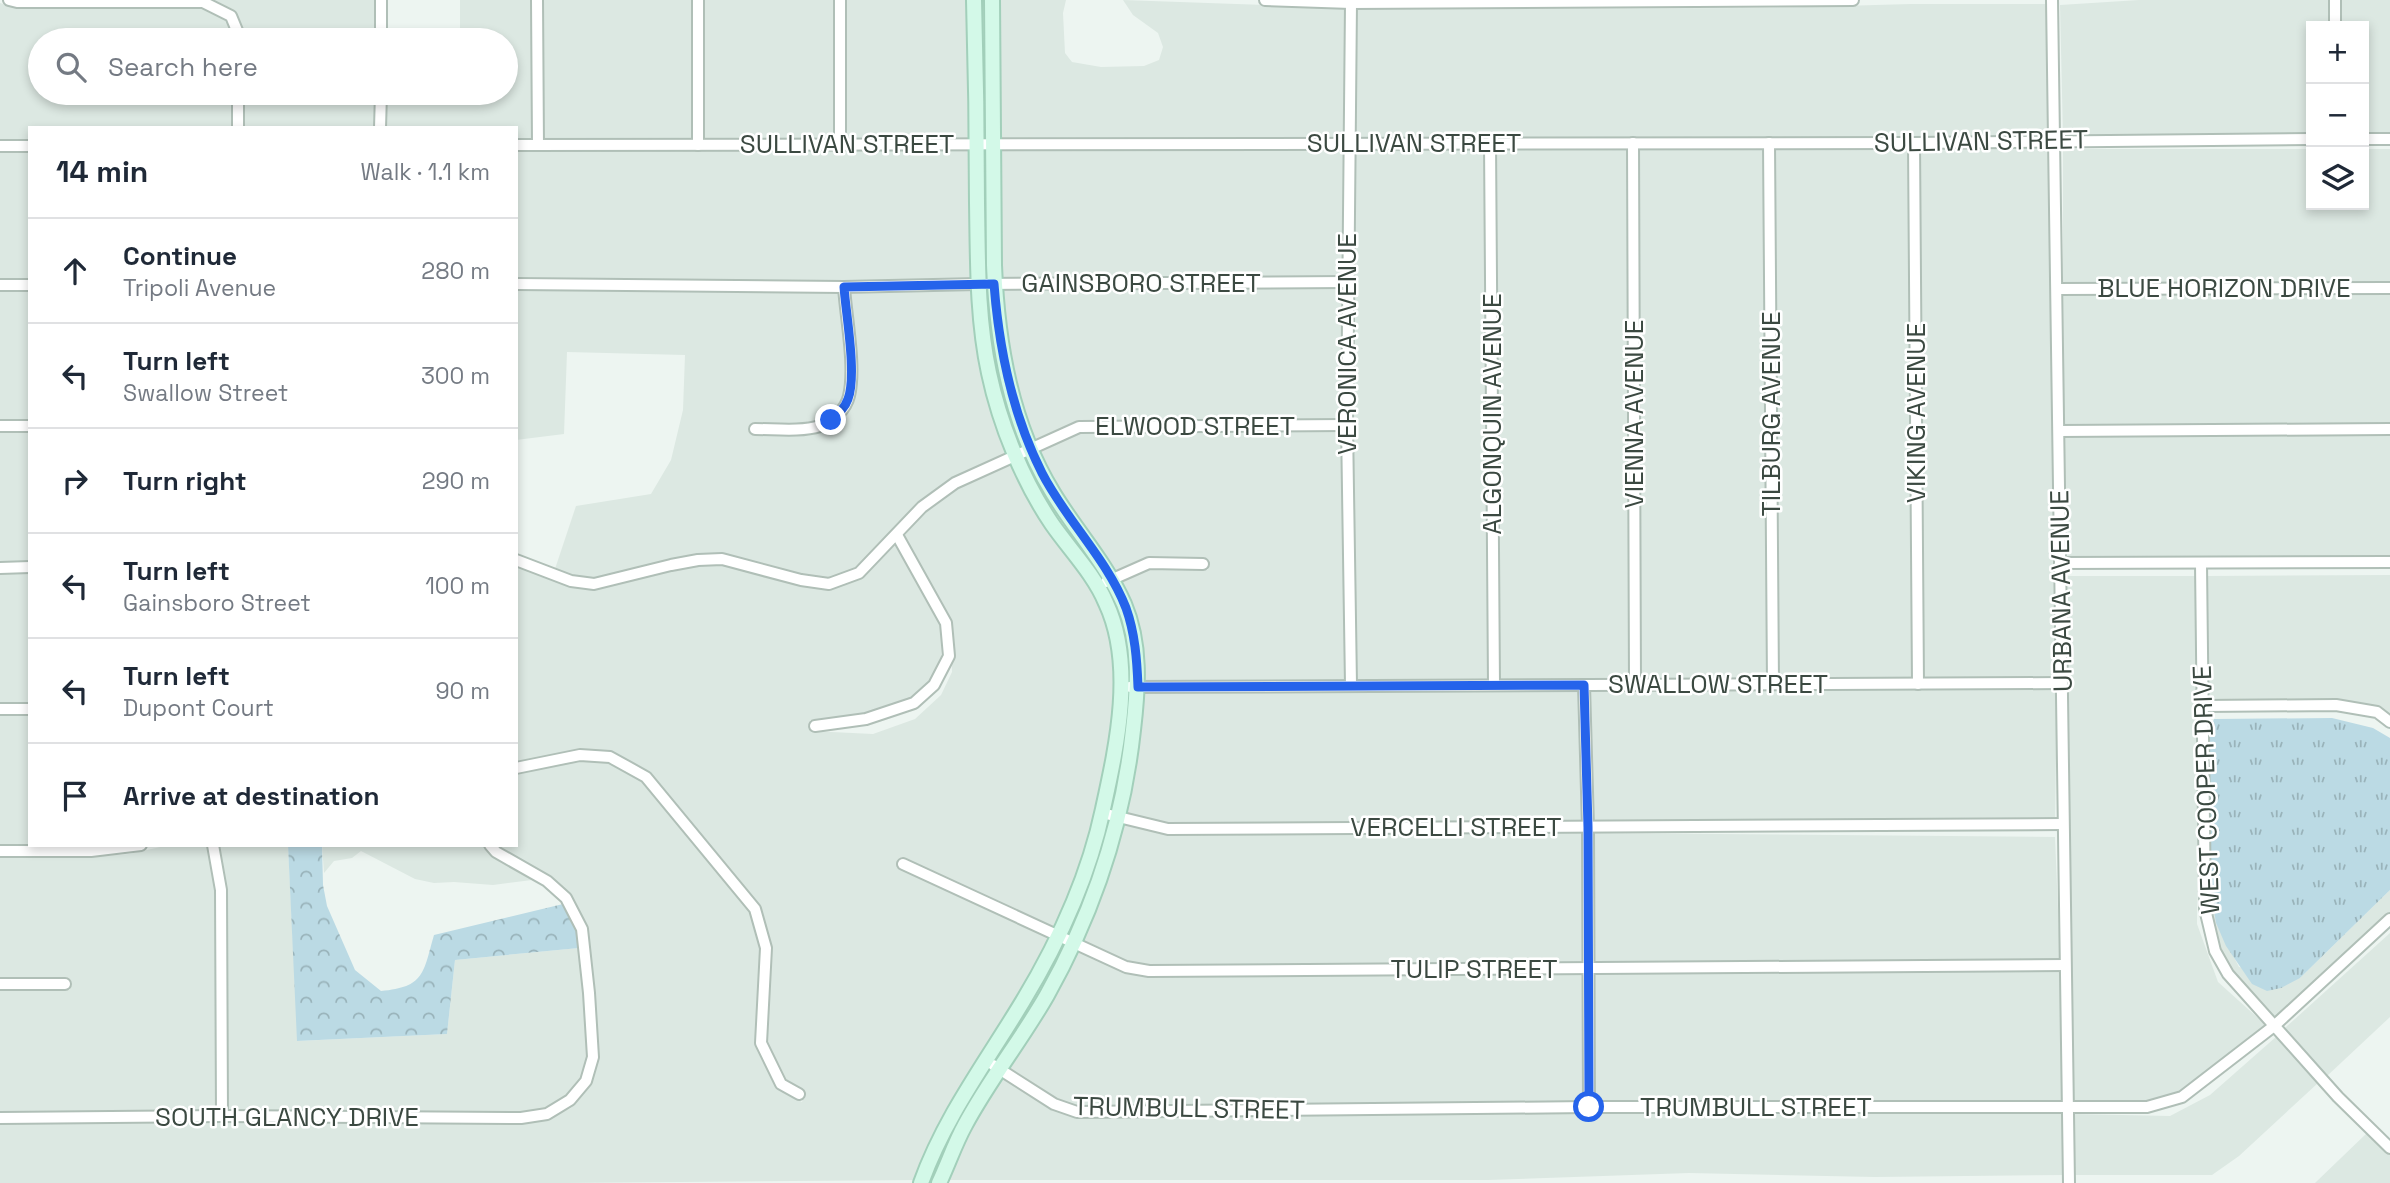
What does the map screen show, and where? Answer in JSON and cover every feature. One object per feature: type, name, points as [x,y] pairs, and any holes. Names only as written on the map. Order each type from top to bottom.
[{"type":"street","points":[[9,0],[203,2],[231,16],[236,28]]},
{"type":"street","points":[[381,28],[382,0]]},
{"type":"street","points":[[537,0],[538,145]]},
{"type":"street","points":[[698,0],[698,145]]},
{"type":"street","points":[[840,0],[840,145]]},
{"type":"street","points":[[921,1183],[940,1138],[985,1059],[1023,1001],[1058,935],[1081,883],[1102,813],[1121,687],[1119,651],[1107,603],[1042,508],[1016,456],[989,376],[978,284],[974,0]]},
{"type":"street","points":[[939,1183],[965,1125],[1045,997],[1074,942],[1093,897],[1118,817],[1131,753],[1138,687],[1136,656],[1126,608],[1112,580],[1058,500],[1031,449],[1003,362],[994,284],[992,0]]},
{"type":"street","points":[[1265,0],[1350,3],[1853,0]]},
{"type":"street","name":"URBANA AVENUE","points":[[2052,0],[2069,1183]]},
{"type":"street","points":[[2335,0],[2335,21]]},
{"type":"street","name":"VERONICA AVENUE","points":[[1350,3],[1347,425],[1351,685]]},
{"type":"street","points":[[238,105],[238,126]]},
{"type":"street","points":[[380,126],[381,105]]},
{"type":"street","name":"SULLIVAN STREET","points":[[518,145],[1914,143],[2306,139]]},
{"type":"street","points":[[2369,139],[2390,139]]},
{"type":"street","name":"ALGONQUIN AVENUE","points":[[1490,143],[1494,685]]},
{"type":"street","name":"VIENNA AVENUE","points":[[1633,143],[1635,685]]},
{"type":"street","name":"TILBURG AVENUE","points":[[1769,143],[1773,684]]},
{"type":"street","name":"VIKING AVENUE","points":[[1914,143],[1918,684]]},
{"type":"street","points":[[0,146],[28,146]]},
{"type":"street","name":"GAINSBORO STREET","points":[[518,284],[844,287],[1347,282]]},
{"type":"street","points":[[0,285],[28,285]]},
{"type":"street","points":[[755,429],[821,426],[841,411],[849,397],[851,373],[844,287]]},
{"type":"street","name":"BLUE HORIZON DRIVE","points":[[2057,289],[2390,288]]},
{"type":"street","name":"ELWOOD STREET","points":[[518,561],[571,581],[594,584],[698,559],[722,559],[801,580],[829,584],[859,573],[922,507],[955,483],[1079,427],[1347,425]]},
{"type":"street","points":[[0,426],[28,426]]},
{"type":"street","points":[[2059,431],[2390,429]]},
{"type":"street","points":[[815,726],[866,719],[914,703],[934,685],[949,656],[946,623],[897,535]]},
{"type":"street","points":[[2060,563],[2390,562]]},
{"type":"street","points":[[1098,587],[1149,563],[1203,564]]},
{"type":"street","name":"WEST COOPER DRIVE","points":[[2201,564],[2205,909],[2216,951],[2228,974],[2274,1026],[2338,1097],[2390,1147]]},
{"type":"street","points":[[0,568],[28,568]]},
{"type":"street","name":"SWALLOW STREET","points":[[1121,687],[2062,683]]},
{"type":"street","points":[[1584,685],[1588,827],[1589,1107]]},
{"type":"street","points":[[2203,706],[2336,705],[2377,712],[2390,722]]},
{"type":"street","points":[[0,709],[28,709]]},
{"type":"street","points":[[518,768],[580,755],[610,757],[646,777],[755,909],[766,948],[761,1043],[781,1084],[799,1094]]},
{"type":"street","name":"VERCELLI STREET","points":[[1102,813],[1168,829],[2063,824]]},
{"type":"street","points":[[0,851],[91,851],[124,847]]},
{"type":"street","points":[[213,847],[221,890],[222,1116]]},
{"type":"street","name":"SOUTH GLANCY DRIVE","points":[[0,1118],[521,1118],[547,1114],[570,1100],[586,1081],[593,1057],[582,929],[566,898],[547,881],[492,847]]},
{"type":"street","name":"TULIP STREET","points":[[904,864],[1126,967],[1149,971],[2065,965]]},
{"type":"street","name":"TRUMBULL STREET","points":[[985,1059],[1054,1104],[1077,1112],[1589,1107],[2147,1107],[2182,1097],[2274,1026],[2390,919]]},
{"type":"street","points":[[0,984],[65,984]]},
{"type":"shaded area","points":[[212,0],[376,0],[376,28],[240,28],[236,14]]},
{"type":"shaded area","points":[[460,0],[532,0],[533,139],[518,139],[518,126],[385,126],[386,105],[518,105],[518,28],[460,28]]},
{"type":"shaded area","points":[[542,0],[693,0],[693,139],[543,139]]},
{"type":"shaded area","points":[[703,0],[835,0],[835,139],[703,139]]},
{"type":"shaded area","points":[[845,0],[969,0],[972,138],[845,139]]},
{"type":"shaded area","points":[[979,0],[987,0],[989,138],[982,138]]},
{"type":"shaded area","points":[[997,0],[1066,0],[1063,13],[1065,53],[1072,62],[1101,67],[1144,66],[1159,60],[1163,47],[1158,33],[1133,15],[1123,0],[1345,8],[1344,138],[999,138]]},
{"type":"shaded area","points":[[2139,0],[2328,0],[2328,21],[2306,21],[2306,138],[2063,137],[2060,5]]},
{"type":"shaded area","points":[[2339,0],[2390,0],[2390,138],[2369,138],[2369,21],[2339,21]]},
{"type":"shaded area","points":[[0,3],[16,8],[202,8],[227,21],[229,28],[28,28],[28,105],[233,105],[233,126],[28,126],[28,140],[0,140]]},
{"type":"shaded area","points":[[2050,4],[2052,137],[1354,138],[1355,9],[1773,8]]},
{"type":"shaded area","points":[[243,105],[376,105],[375,126],[243,126]]},
{"type":"shaded area","points":[[1343,149],[1342,276],[999,278],[999,150]]},
{"type":"shaded area","points":[[1354,149],[1485,149],[1489,679],[1356,680],[1352,425]]},
{"type":"shaded area","points":[[1495,149],[1628,149],[1630,679],[1499,679]]},
{"type":"shaded area","points":[[1638,149],[1764,149],[1768,679],[1640,679]]},
{"type":"shaded area","points":[[1774,149],[1909,149],[1913,678],[1778,679]]},
{"type":"shaded area","points":[[1919,149],[2052,149],[2053,576],[2057,677],[1923,678]]},
{"type":"shaded area","points":[[2063,149],[2306,149],[2306,210],[2369,210],[2369,149],[2390,149],[2390,282],[2063,283]]},
{"type":"shaded area","points":[[518,150],[972,150],[973,278],[843,282],[518,278]]},
{"type":"shaded area","points":[[0,152],[28,152],[28,279],[0,279]]},
{"type":"shaded area","points":[[1341,288],[1341,419],[1079,421],[1033,441],[1015,387],[1000,290]]},
{"type":"shaded area","points":[[0,290],[28,290],[28,421],[0,421]]},
{"type":"shaded area","points":[[518,290],[839,293],[846,373],[844,395],[837,407],[819,420],[807,423],[750,424],[751,435],[808,434],[822,431],[834,425],[845,414],[849,293],[973,290],[1009,452],[953,477],[919,502],[857,568],[828,578],[722,553],[670,559],[594,578],[555,569],[576,506],[651,494],[671,460],[683,410],[685,355],[567,352],[564,434],[518,440]]},
{"type":"shaded area","points":[[2390,294],[2390,423],[2064,425],[2063,295]]},
{"type":"shaded area","points":[[1342,431],[1346,680],[1143,681],[1119,582],[1150,569],[1208,570],[1208,559],[1149,557],[1114,572],[1074,516],[1038,452],[1080,433]]},
{"type":"shaded area","points":[[0,432],[28,432],[28,562],[0,562]]},
{"type":"shaded area","points":[[2390,434],[2390,564],[2064,565],[2064,437]]},
{"type":"shaded area","points":[[1013,463],[1102,605],[1114,652],[1115,687],[1111,732],[1097,811],[1076,880],[1056,928],[901,857],[897,867],[1051,938],[916,1180],[0,1183],[0,1124],[521,1124],[547,1119],[571,1108],[590,1085],[598,1057],[586,926],[569,893],[549,876],[500,847],[518,847],[518,774],[580,761],[609,763],[642,782],[750,912],[761,949],[756,1043],[777,1087],[802,1102],[806,1092],[785,1080],[767,1042],[771,948],[758,905],[649,773],[610,751],[579,750],[518,762],[518,567],[569,587],[593,590],[672,570],[698,565],[722,565],[800,586],[828,590],[862,577],[896,544],[941,624],[942,671],[934,687],[871,722],[810,720],[811,731],[873,734],[915,719],[941,695],[952,672],[950,619],[904,536],[925,512],[957,488]]},
{"type":"shaded area","points":[[28,573],[28,703],[0,703],[0,574]]},
{"type":"shaded area","points":[[2390,575],[2390,723],[2332,706],[2208,708],[2208,576]]},
{"type":"shaded area","points":[[2064,576],[2198,576],[2197,924],[2218,982],[2269,1028],[2167,1104],[2074,1102],[2065,831],[2068,677]]},
{"type":"shaded area","points":[[2057,689],[2055,825],[1593,821],[1589,691]]},
{"type":"shaded area","points":[[1579,691],[1582,821],[1168,823],[1125,813],[1142,693]]},
{"type":"shaded area","points":[[0,714],[28,715],[28,845],[0,845]]},
{"type":"shaded area","points":[[2208,782],[2216,923],[2239,967],[2300,978],[2390,890],[2390,918],[2277,1021],[2226,976],[2207,923]]},
{"type":"shaded area","points":[[1122,824],[1168,835],[1583,833],[1582,963],[1149,965],[1128,961],[1081,939]]},
{"type":"shaded area","points":[[1593,833],[2055,837],[2060,959],[1592,963]]},
{"type":"shaded area","points":[[160,847],[208,847],[216,890],[217,1110],[0,1112],[0,990],[70,990],[70,979],[0,978],[0,857],[91,857],[129,854]]},
{"type":"shaded area","points":[[218,847],[288,847],[298,1041],[447,1034],[455,960],[579,948],[588,1056],[582,1078],[567,1095],[545,1108],[521,1112],[227,1110],[226,890]]},
{"type":"shaded area","points":[[322,847],[486,847],[494,857],[532,880],[493,885],[434,883],[415,879],[361,851],[352,858],[334,861],[324,873]]},
{"type":"shaded area","points":[[2390,933],[2390,1017],[2327,1076],[2285,1028]]},
{"type":"shaded area","points":[[1076,949],[1125,972],[1149,977],[1582,974],[1584,1101],[1078,1106],[1056,1099],[1006,1068]]},
{"type":"shaded area","points":[[2060,971],[2064,1102],[1594,1101],[1592,974]]},
{"type":"shaded area","points":[[2277,1036],[2318,1083],[2239,1156],[2212,1175],[2074,1175],[2074,1114],[2170,1116],[2210,1095]]},
{"type":"shaded area","points":[[1000,1077],[1051,1109],[1077,1118],[1589,1113],[2064,1114],[2064,1175],[1875,1177],[1689,1173],[1488,1180],[947,1180],[969,1128]]},
{"type":"shaded area","points":[[2367,1133],[2390,1155],[2390,1183],[2315,1183]]},
{"type":"green space","points":[[2332,718],[2373,728],[2390,738],[2390,890],[2300,978],[2281,988],[2267,991],[2252,984],[2226,946],[2216,923],[2209,881],[2208,736],[2214,719]]},
{"type":"green space","points":[[288,847],[322,847],[323,885],[327,906],[355,970],[381,991],[406,986],[420,976],[434,935],[563,904],[577,931],[579,948],[455,960],[447,1034],[297,1041]]},
{"type":"route","points":[[831,420],[841,411],[849,397],[851,373],[844,287],[994,284],[1003,362],[1018,416],[1042,474],[1081,536],[1101,561],[1126,608],[1135,642],[1138,687],[1584,685],[1588,827],[1589,1107]]}]
